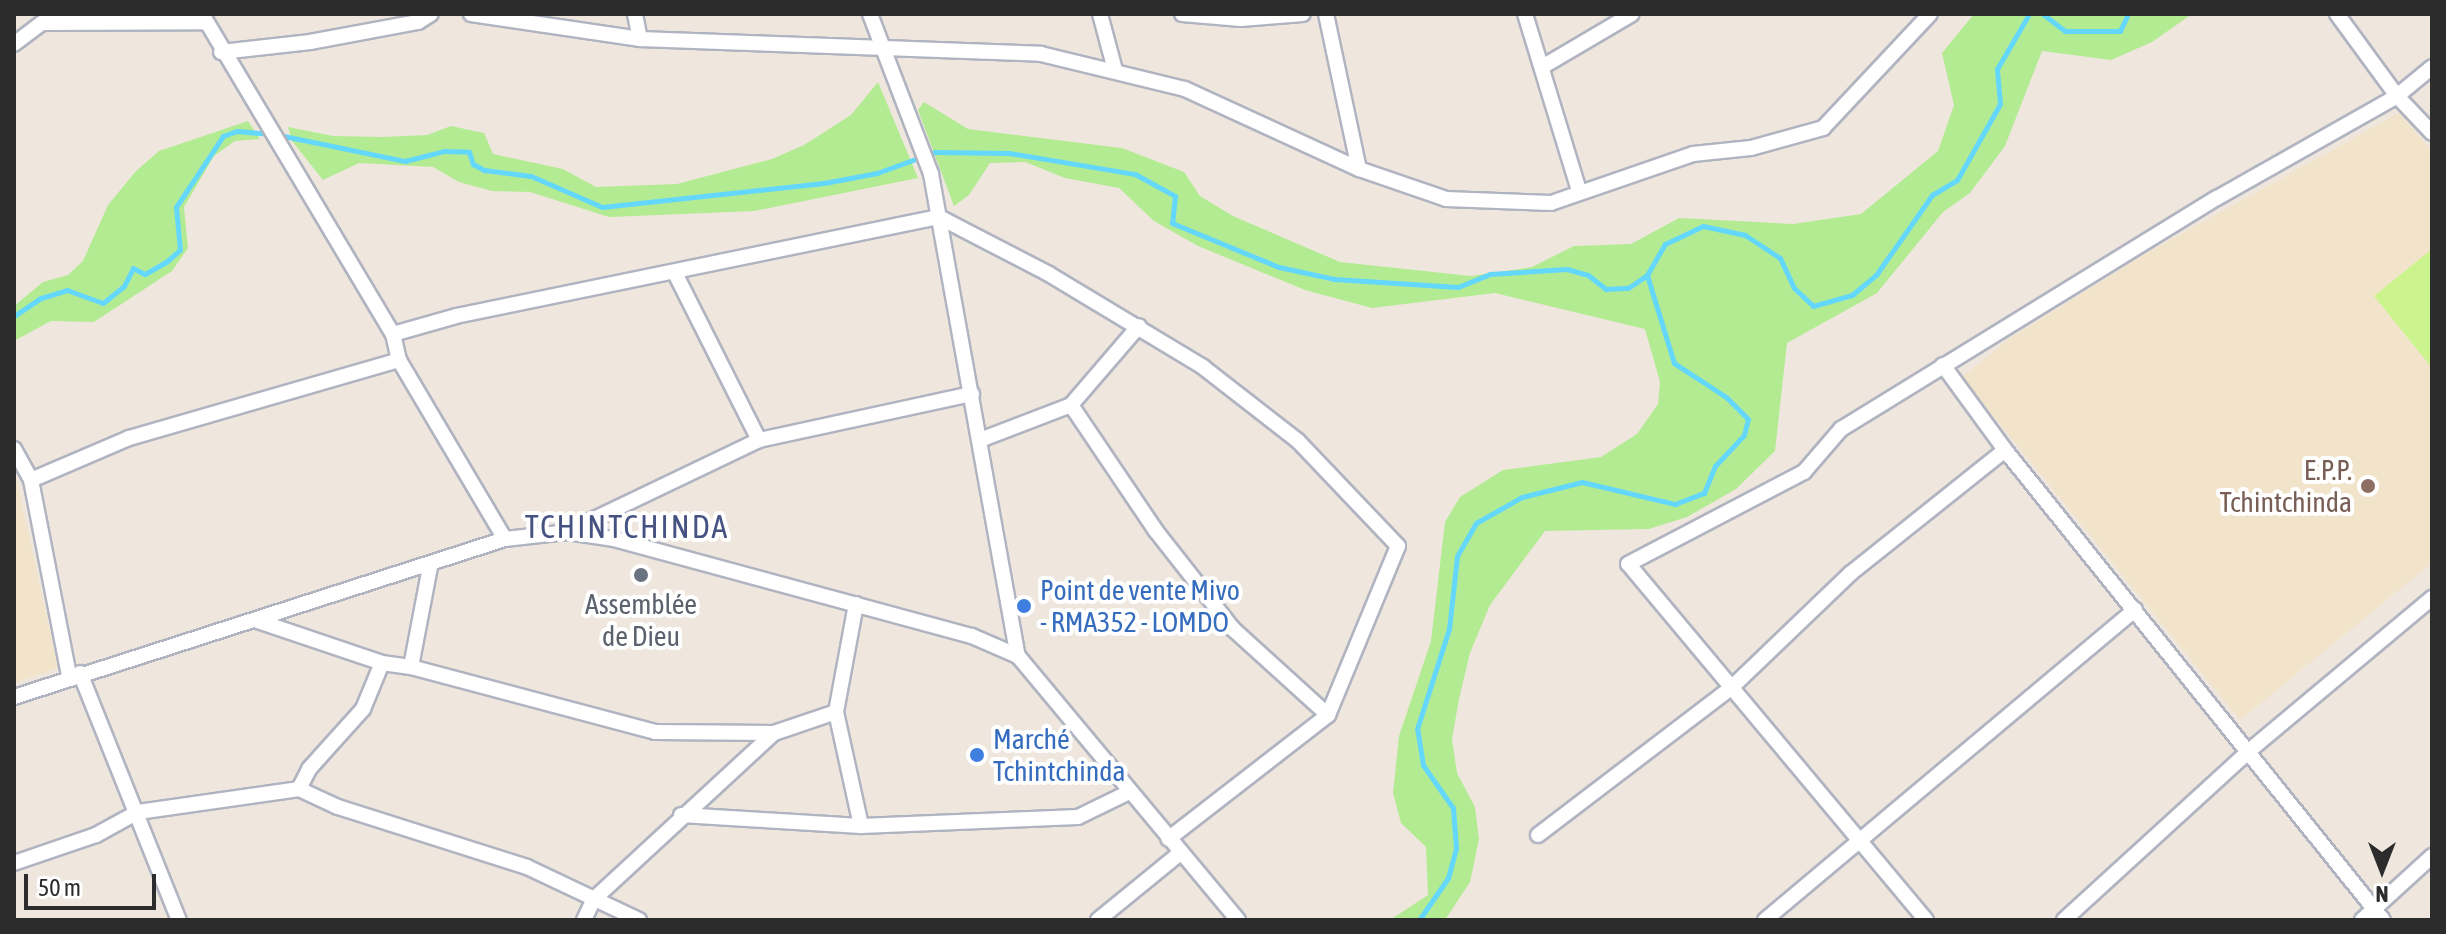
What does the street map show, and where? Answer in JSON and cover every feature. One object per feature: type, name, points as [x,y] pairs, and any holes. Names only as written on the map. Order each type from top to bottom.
[{"type":"street","points":[[221,52],[310,42],[418,22],[431,14]]},
{"type":"street","points":[[471,14],[640,39],[881,52],[1041,54],[1185,89],[1359,169],[1446,199],[1551,203],[1693,154],[1751,148],[1823,128],[1930,14]]},
{"type":"street","points":[[635,14],[640,39]]},
{"type":"street","points":[[870,14],[881,52],[931,174],[1018,656]]},
{"type":"street","points":[[1100,14],[1115,70]]},
{"type":"street","points":[[1182,14],[1241,19],[1303,14]]},
{"type":"street","points":[[1326,14],[1359,169]]},
{"type":"street","points":[[1525,14],[1579,191]]},
{"type":"street","points":[[1542,67],[1632,14]]},
{"type":"street","points":[[2337,14],[2397,96],[2432,133]]},
{"type":"street","points":[[14,44],[42,23],[204,18],[268,131],[393,334],[399,360],[505,539]]},
{"type":"street","points":[[1926,920],[1628,564],[1804,472],[1841,429],[2217,198],[2397,96],[2432,67]]},
{"type":"street","points":[[393,334],[456,316],[939,217],[1139,326],[1203,367],[1298,441],[1398,546],[1328,715],[1168,839]]},
{"type":"street","points":[[675,273],[759,440]]},
{"type":"street","points":[[980,440],[1071,405],[1139,326]]},
{"type":"street","points":[[31,480],[129,438],[399,360]]},
{"type":"street","points":[[1943,365],[2005,450],[2378,915]]},
{"type":"street","points":[[567,532],[759,440],[972,394]]},
{"type":"street","points":[[1071,405],[1156,531],[1233,629],[1328,715]]},
{"type":"street","points":[[14,449],[31,480],[74,674],[138,812],[179,920]]},
{"type":"street","points":[[1538,835],[1731,688],[1851,573],[2005,450]]},
{"type":"street","points":[[14,697],[74,674],[430,567],[505,539],[567,532],[614,539],[972,636],[1018,656],[1179,854],[1238,920]]},
{"type":"street","points":[[411,667],[430,567]]},
{"type":"street","points":[[2064,920],[2249,751],[2432,598]]},
{"type":"street","points":[[856,604],[836,712],[861,826]]},
{"type":"street","points":[[1765,920],[1857,839],[2135,610]]},
{"type":"street","points":[[255,620],[382,663],[411,667],[655,732],[774,733],[836,712]]},
{"type":"street","points":[[299,789],[309,769],[363,709],[382,663]]},
{"type":"street","points":[[584,920],[594,899],[640,860],[681,815],[774,733]]},
{"type":"street","points":[[14,863],[96,835],[138,812],[299,789],[350,811],[527,867],[639,920]]},
{"type":"street","points":[[681,815],[861,826],[1078,817],[1129,792]]},
{"type":"street","points":[[1098,920],[1179,854]]},
{"type":"street","points":[[2362,920],[2378,915],[2432,856]]},
{"type":"shaded area","points":[[2399,113],[2432,151],[2432,563],[2240,720],[1962,377],[2012,337],[2147,253]]},
{"type":"shaded area","points":[[14,468],[58,668],[14,683]]},
{"type":"green space","points":[[1974,14],[2192,14],[2152,42],[2111,60],[2042,51],[2005,146],[1970,193],[1943,212],[1877,293],[1787,343],[1775,451],[1736,489],[1687,517],[1649,529],[1545,531],[1490,605],[1470,653],[1459,699],[1452,739],[1457,773],[1475,807],[1479,839],[1470,882],[1445,920],[1390,920],[1428,895],[1426,847],[1401,823],[1393,793],[1399,736],[1431,641],[1445,522],[1460,497],[1503,470],[1601,457],[1637,434],[1658,404],[1660,382],[1645,329],[1495,293],[1372,308],[1305,290],[1198,246],[1154,221],[1119,188],[1065,178],[1025,162],[990,163],[969,195],[954,206],[918,110],[924,102],[968,129],[1122,148],[1184,172],[1200,196],[1233,216],[1340,262],[1471,276],[1532,267],[1574,246],[1631,244],[1679,218],[1793,224],[1861,214],[1938,151],[1954,105],[1942,53]]},
{"type":"green space","points":[[878,82],[918,178],[754,211],[609,217],[530,192],[492,191],[459,182],[433,167],[359,163],[323,180],[292,141],[288,127],[333,136],[383,137],[427,135],[451,126],[484,133],[493,154],[563,169],[596,187],[677,184],[772,159],[804,145],[851,115]]},
{"type":"green space","points":[[248,121],[260,139],[235,141],[214,156],[184,207],[188,248],[172,271],[94,322],[51,321],[14,341],[14,306],[43,282],[68,275],[83,261],[108,205],[136,171],[159,151]]},
{"type":"green space","points":[[2432,249],[2432,368],[2374,296]]},
{"type":"waterway","points":[[1419,920],[1448,878],[1456,848],[1453,808],[1423,765],[1417,729],[1449,629],[1457,556],[1476,523],[1522,497],[1582,482],[1675,504],[1704,493],[1715,466],[1744,435],[1748,419],[1726,397],[1674,363],[1647,275],[1665,244],[1703,226],[1745,235],[1780,258],[1794,288],[1813,306],[1852,295],[1876,275],[1932,195],[1957,180],[2000,104],[1997,69],[2029,14]]},
{"type":"waterway","points":[[2043,14],[2065,31],[2120,31],[2128,14]]},
{"type":"waterway","points":[[14,316],[41,298],[67,290],[103,303],[124,286],[133,268],[145,274],[166,262],[180,250],[176,207],[223,136],[237,131],[269,134]]},
{"type":"waterway","points":[[279,135],[405,161],[444,151],[469,152],[473,164],[484,170],[531,176],[602,207],[824,183],[877,173],[935,152],[1009,153],[1135,174],[1175,196],[1172,223],[1279,267],[1334,279],[1458,287],[1490,274],[1567,269],[1588,275],[1606,289],[1628,288],[1647,275]]},
{"type":"place","name":"E.P.P. Tchintchinda","points":[[2368,486]]},
{"type":"place","name":"Assemblée de Dieu","points":[[641,575]]},
{"type":"place","name":"Point de vente Mivo - RMA352 - LOMDO","points":[[1024,606]]},
{"type":"place","name":"Marché Tchintchinda","points":[[977,755]]},
{"type":"district","name":"TCHINTCHINDA","points":[[627,527]]}]
